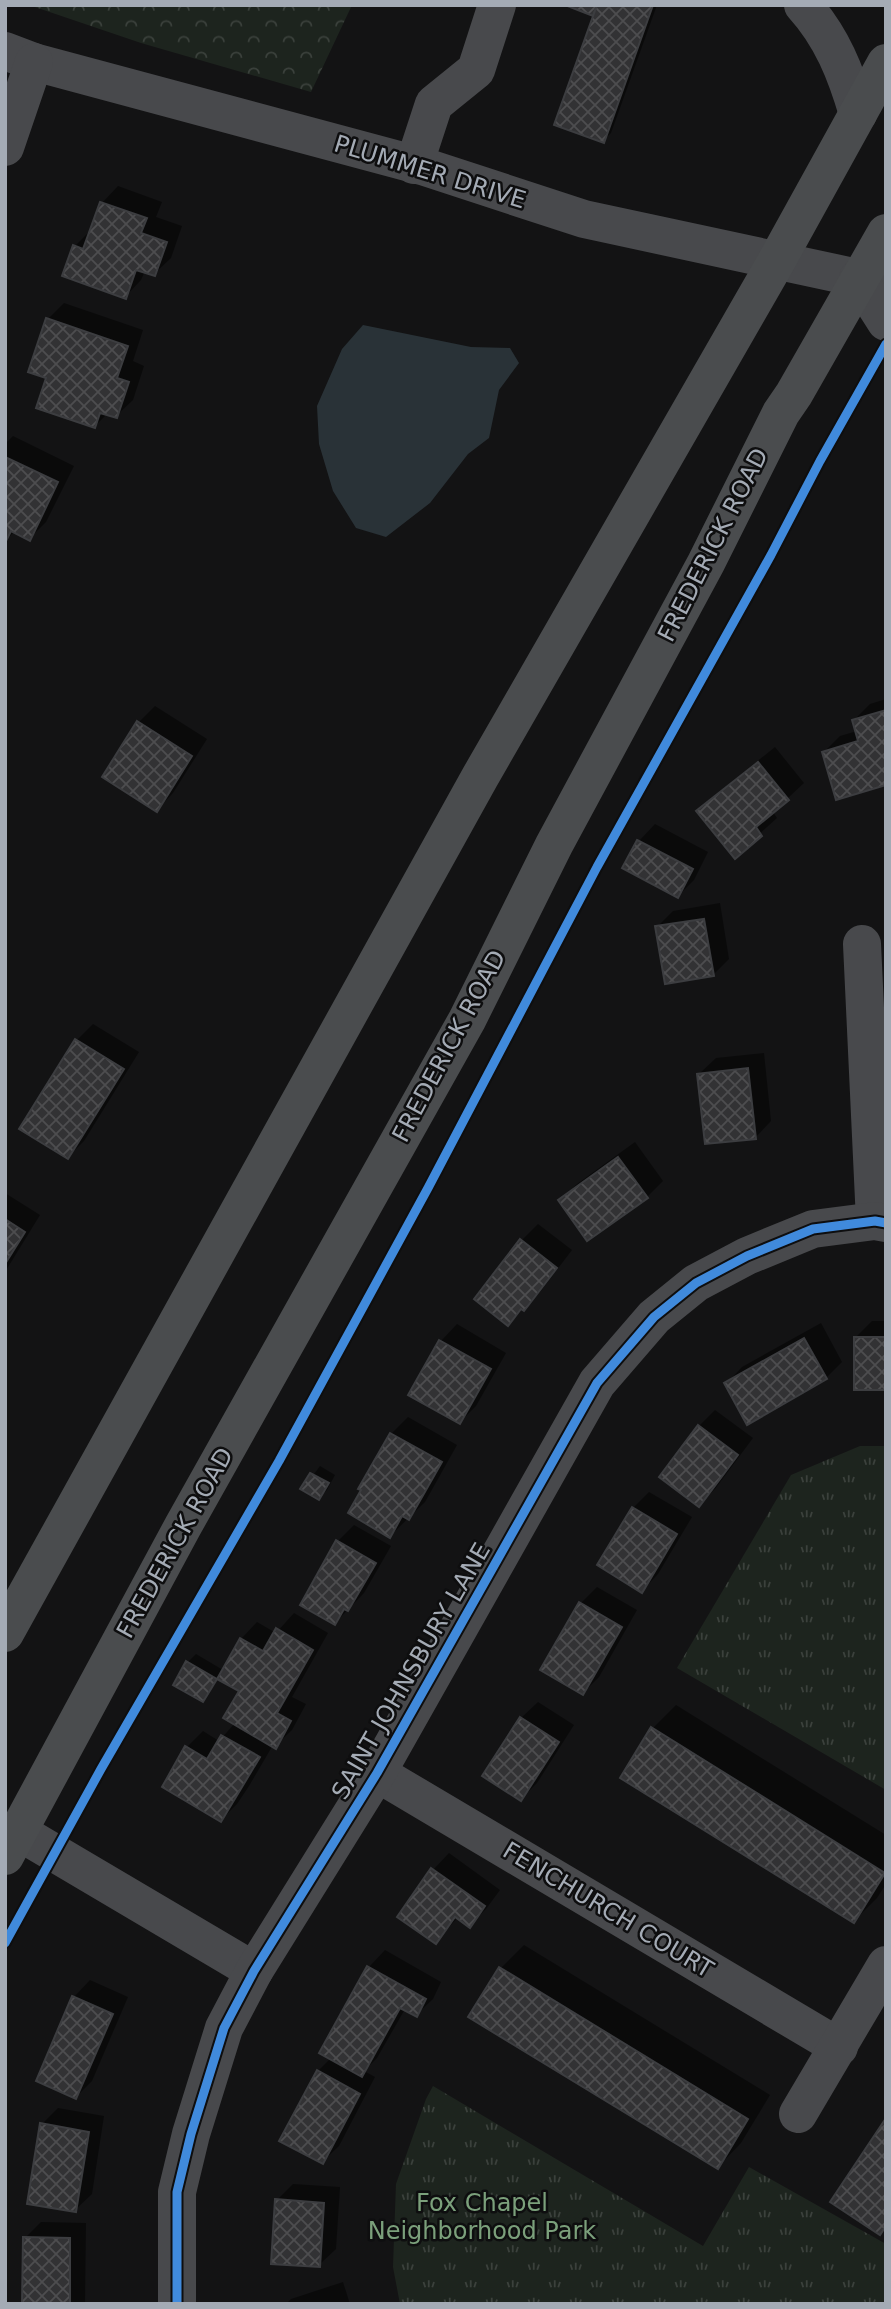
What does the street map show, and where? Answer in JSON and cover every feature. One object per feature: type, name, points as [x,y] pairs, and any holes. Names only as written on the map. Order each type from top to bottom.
[{"type":"main road","points":[[5,1633],[480,777],[776,262],[886,63]]},
{"type":"main road","name":"FREDERICK ROAD","points":[[12,1844],[183,1525],[467,1020],[554,845],[706,563],[781,413],[872,277],[886,233]]},
{"type":"street","points":[[414,165],[434,104],[476,70],[497,5]]},
{"type":"street","points":[[803,5],[830,40],[847,75],[858,114]]},
{"type":"street","points":[[5,147],[20,57]]},
{"type":"street","name":"PLUMMER DRIVE","points":[[20,57],[414,165],[584,219],[776,262],[872,277]]},
{"type":"street","points":[[872,277],[886,322]]},
{"type":"street","points":[[862,944],[880,1222]]},
{"type":"street","name":"SAINT JOHNSBURY LANE","points":[[177,2304],[177,2192],[191,2134],[224,2028],[254,1970],[377,1773],[597,1383],[654,1317],[696,1283],[747,1256],[813,1229],[880,1222]]},
{"type":"street","name":"FENCHURCH COURT","points":[[377,1773],[839,2047]]},
{"type":"street","points":[[12,1844],[254,1970]]},
{"type":"street","points":[[798,2114],[886,1965]]},
{"type":"green space","points":[[29,5],[352,5],[311,92],[141,43]]},
{"type":"green space","points":[[860,1446],[886,1446],[886,1790],[677,1668],[791,1475]]},
{"type":"green space","name":"Fox Chapel Neighborhood Park","points":[[433,2086],[703,2246],[749,2167],[886,2244],[886,2304],[400,2304],[393,2267],[396,2184]]},
{"type":"shaded area","points":[[363,325],[471,347],[510,348],[519,363],[499,390],[489,438],[468,454],[430,503],[386,537],[356,528],[333,491],[319,444],[317,406],[342,349]]},
{"type":"building","points":[[565,5],[597,5],[593,16]]},
{"type":"building","points":[[597,5],[653,5],[604,143],[554,125]]},
{"type":"building","points":[[100,202],[147,218],[141,233],[167,242],[155,276],[136,270],[126,299],[62,276],[73,245],[83,249]]},
{"type":"building","points":[[46,318],[128,346],[117,378],[129,382],[117,418],[100,413],[95,428],[36,408],[46,378],[28,372]]},
{"type":"building","points":[[5,457],[58,482],[30,541],[11,531],[5,543]]},
{"type":"building","points":[[886,710],[886,785],[836,800],[822,752],[858,741],[852,720]]},
{"type":"building","points":[[137,721],[192,756],[157,812],[102,777]]},
{"type":"building","points":[[758,762],[789,800],[756,827],[762,836],[735,859],[696,811]]},
{"type":"building","points":[[637,840],[693,869],[678,898],[622,868]]},
{"type":"building","points":[[704,919],[714,976],[665,984],[655,926]]},
{"type":"building","points":[[75,1039],[124,1069],[68,1159],[19,1129]]},
{"type":"building","points":[[748,1068],[756,1139],[705,1144],[697,1074]]},
{"type":"building","points":[[618,1157],[648,1198],[587,1241],[558,1200]]},
{"type":"building","points":[[5,1219],[25,1232],[5,1264]]},
{"type":"building","points":[[520,1239],[557,1268],[524,1311],[521,1309],[508,1326],[474,1299]]},
{"type":"building","points":[[854,1337],[886,1337],[886,1390],[854,1390]]},
{"type":"building","points":[[804,1338],[827,1379],[747,1425],[724,1383]]},
{"type":"building","points":[[439,1340],[491,1369],[460,1424],[408,1395]]},
{"type":"building","points":[[698,1425],[738,1455],[699,1507],[659,1477]]},
{"type":"building","points":[[390,1433],[442,1462],[409,1520],[402,1516],[390,1538],[348,1513],[361,1490],[358,1489]]},
{"type":"building","points":[[310,1473],[329,1483],[319,1500],[300,1489]]},
{"type":"building","points":[[632,1507],[677,1534],[642,1593],[597,1565]]},
{"type":"building","points":[[336,1540],[376,1563],[348,1611],[344,1609],[335,1625],[300,1605]]},
{"type":"building","points":[[579,1602],[622,1627],[583,1695],[540,1670]]},
{"type":"building","points":[[276,1628],[313,1650],[277,1713],[291,1721],[276,1749],[223,1718],[239,1691],[217,1679],[240,1638],[263,1651]]},
{"type":"building","points":[[186,1661],[217,1679],[203,1702],[173,1685]]},
{"type":"building","points":[[520,1717],[559,1742],[521,1801],[482,1776]]},
{"type":"building","points":[[651,1727],[885,1873],[854,1923],[620,1778]]},
{"type":"building","points":[[221,1735],[260,1757],[221,1822],[162,1787],[185,1746],[207,1759]]},
{"type":"building","points":[[431,1868],[485,1906],[470,1928],[455,1917],[436,1944],[397,1917]]},
{"type":"building","points":[[367,1966],[426,1999],[417,2017],[400,2008],[362,2077],[319,2053]]},
{"type":"building","points":[[499,1967],[748,2119],[718,2169],[468,2017]]},
{"type":"building","points":[[72,1996],[113,2014],[76,2099],[36,2081]]},
{"type":"building","points":[[317,2070],[360,2094],[323,2164],[279,2141]]},
{"type":"building","points":[[886,2118],[886,2226],[880,2235],[830,2202]]},
{"type":"building","points":[[40,2123],[89,2132],[76,2212],[27,2204]]},
{"type":"building","points":[[275,2199],[324,2203],[320,2267],[271,2264]]},
{"type":"building","points":[[23,2237],[70,2238],[70,2304],[22,2304]]},
{"type":"cycle path","points":[[5,1943],[101,1769],[279,1461],[428,1188],[597,867],[886,344]]},
{"type":"cycle path","points":[[177,2304],[177,2192],[191,2134],[224,2028],[254,1971],[377,1773],[597,1383],[654,1317],[696,1283],[747,1256],[813,1229],[875,1221],[886,1223]]}]
